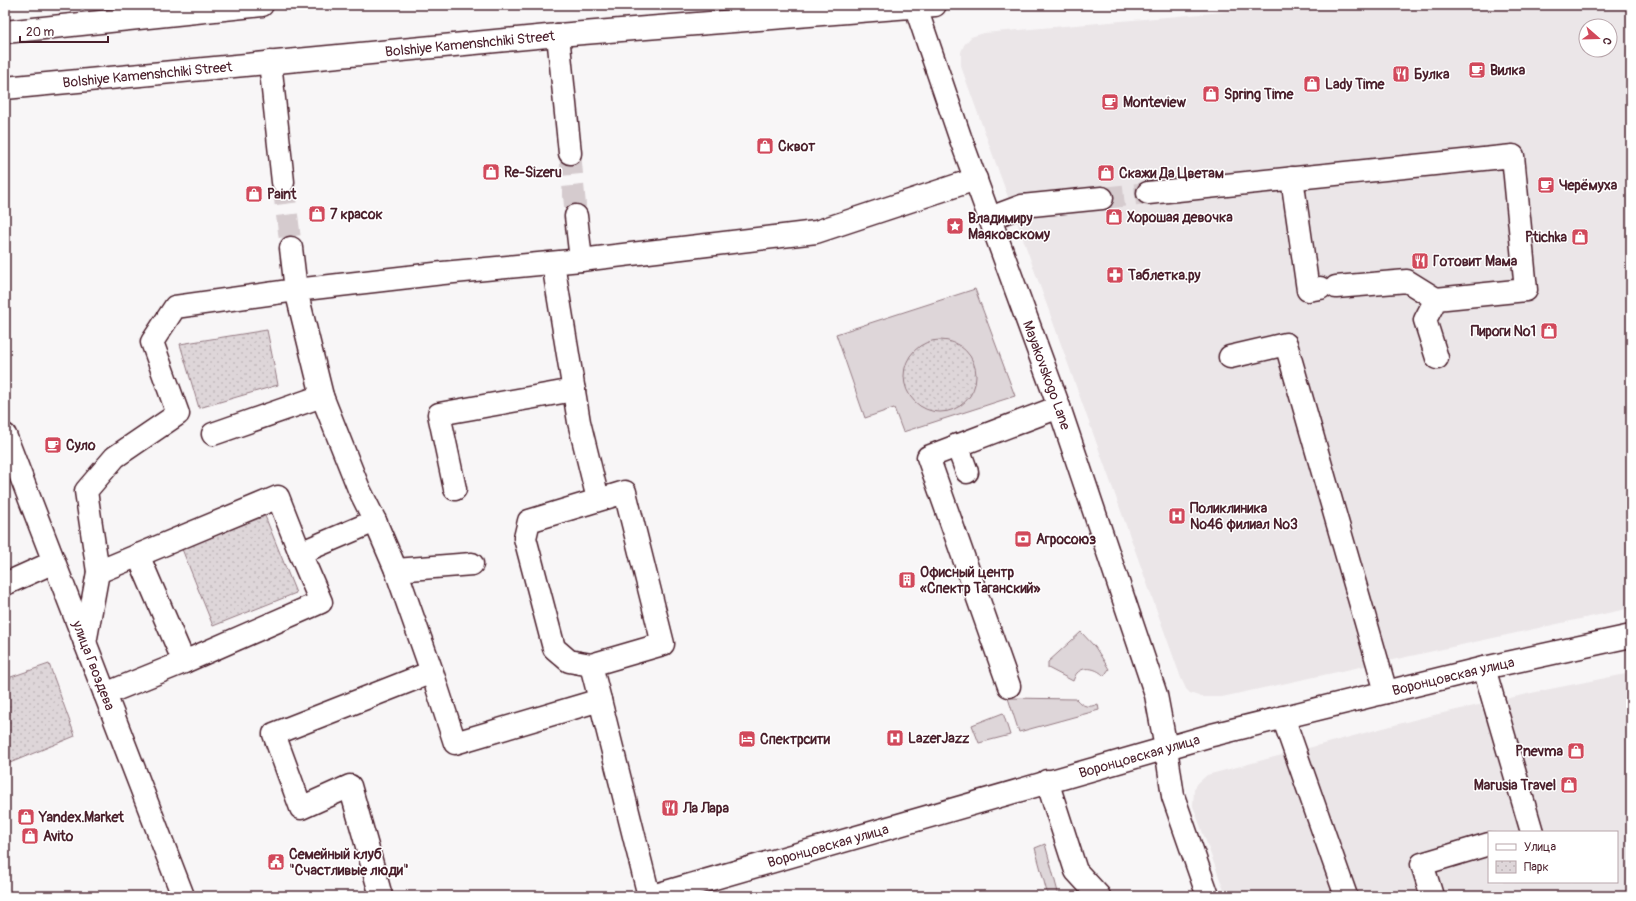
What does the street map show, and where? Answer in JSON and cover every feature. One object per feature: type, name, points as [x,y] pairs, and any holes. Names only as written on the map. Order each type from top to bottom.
[{"type":"main road","points":[[5,32],[262,5]]},
{"type":"main road","points":[[802,15],[814,11],[821,5]]},
{"type":"main road","name":"Bolshiye Kamenshchiki Street","points":[[5,88],[558,35],[922,6]]},
{"type":"main road","name":"Mayakovskogo Lane","points":[[922,6],[976,179],[1059,407],[1156,695],[1173,796],[1208,896]]},
{"type":"main road","points":[[558,35],[570,153]]},
{"type":"main road","points":[[270,62],[283,182]]},
{"type":"main road","points":[[1148,193],[1292,178],[1513,156],[1526,290],[1436,299],[1407,280],[1308,290],[1292,178]]},
{"type":"main road","points":[[85,643],[98,572],[86,491],[116,457],[178,414],[152,342],[175,307],[296,290],[443,273],[581,260],[816,232],[976,179]]},
{"type":"main road","points":[[990,218],[1022,206],[1102,198]]},
{"type":"main road","points":[[576,216],[581,260]]},
{"type":"main road","points":[[291,248],[296,290],[322,396],[359,489],[375,521],[396,570],[455,743],[600,700]]},
{"type":"main road","points":[[553,263],[579,422],[598,499]]},
{"type":"main road","points":[[1436,299],[1425,320],[1437,358]]},
{"type":"main road","points":[[1230,357],[1286,344],[1386,692]]},
{"type":"main road","points":[[455,488],[439,414],[574,390]]},
{"type":"main road","points":[[213,434],[322,396]]},
{"type":"main road","points":[[1009,686],[928,457],[1059,407]]},
{"type":"main road","name":"улица Гвоздева","points":[[5,435],[183,896]]},
{"type":"main road","points":[[957,446],[967,472]]},
{"type":"main road","points":[[625,492],[663,644],[591,665],[569,662],[554,648],[524,538],[529,520],[625,492]]},
{"type":"main road","points":[[98,572],[278,497],[321,602],[184,662],[105,694]]},
{"type":"main road","points":[[300,553],[375,521]]},
{"type":"main road","points":[[138,556],[184,662]]},
{"type":"main road","points":[[5,584],[54,562]]},
{"type":"main road","points":[[396,570],[472,564]]},
{"type":"main road","name":"Воронцовская улица","points":[[652,896],[1047,781],[1166,748],[1484,668],[1631,636]]},
{"type":"main road","points":[[591,665],[649,896]]},
{"type":"main road","points":[[1484,668],[1531,831]]},
{"type":"main road","points":[[381,896],[350,786],[301,808],[274,734],[432,672]]},
{"type":"main road","points":[[1283,718],[1346,896]]},
{"type":"main road","points":[[1047,781],[1076,871],[1099,896]]},
{"type":"main road","points":[[1432,896],[1422,864],[1488,844]]},
{"type":"shaded area","points":[[1303,5],[1631,5],[1631,608],[1222,697],[1201,697],[1190,693],[1186,689],[1181,678],[963,72],[961,65],[961,52],[964,45],[971,37],[984,33]]},
{"type":"shaded area","points":[[1631,673],[1631,896],[1226,896],[1193,806],[1194,789],[1198,783],[1207,775],[1421,718],[1545,690]]},
{"type":"green space","points":[[975,289],[1015,396],[903,432],[894,408],[865,418],[836,334]]},
{"type":"green space","points":[[267,330],[278,385],[199,408],[180,344]]},
{"type":"green space","points":[[940,340],[954,343],[966,350],[973,362],[976,376],[973,390],[966,402],[954,409],[940,412],[926,409],[914,402],[907,390],[904,376],[907,362],[914,350],[926,343]]},
{"type":"green space","points":[[265,516],[296,593],[213,626],[182,549]]},
{"type":"green space","points":[[1081,632],[1095,647],[1109,669],[1104,676],[1098,671],[1084,669],[1077,673],[1073,681],[1048,668],[1048,662]]},
{"type":"green space","points":[[49,664],[75,736],[5,765],[5,679]]},
{"type":"green space","points":[[1008,698],[1076,699],[1081,704],[1086,706],[1098,704],[1099,710],[1019,732]]},
{"type":"green space","points":[[1003,713],[1010,735],[979,743],[972,725]]},
{"type":"green space","points":[[1045,844],[1059,896],[1048,896],[1035,848]]},
{"type":"tunnel","points":[[570,153],[576,216]]},
{"type":"tunnel","points":[[283,182],[291,248]]},
{"type":"tunnel","points":[[1102,198],[1148,193]]},
{"type":"place","name":"Вилка","points":[[1477,70]]},
{"type":"place","name":"Булка","points":[[1401,74]]},
{"type":"place","name":"Lady Time","points":[[1312,84]]},
{"type":"place","name":"Spring Time","points":[[1211,94]]},
{"type":"place","name":"Monteview","points":[[1110,102]]},
{"type":"place","name":"Сквот","points":[[765,146]]},
{"type":"place","name":"Re-Sizeru","points":[[491,172]]},
{"type":"place","name":"Скажи Да Цветам","points":[[1106,173]]},
{"type":"place","name":"Черёмуха","points":[[1546,185]]},
{"type":"place","name":"Paint","points":[[254,194]]},
{"type":"place","name":"7 красок","points":[[317,214]]},
{"type":"place","name":"Хорошая девочка","points":[[1114,217]]},
{"type":"place","name":"Владимиру Маяковскому","points":[[955,226]]},
{"type":"place","name":"Ptichka","points":[[1580,237]]},
{"type":"place","name":"Готовит Мама","points":[[1420,261]]},
{"type":"place","name":"Таблетка.ру","points":[[1115,275]]},
{"type":"place","name":"Пироги №1","points":[[1549,331]]},
{"type":"place","name":"Суло","points":[[53,445]]},
{"type":"place","name":"Поликлиника №46 филиал №3","points":[[1177,516]]},
{"type":"place","name":"Агросоюз","points":[[1023,539]]},
{"type":"place","name":"Офисный центр «Спектр Таганский»","points":[[907,580]]},
{"type":"place","name":"LazerJazz","points":[[895,738]]},
{"type":"place","name":"Спектрсити","points":[[747,739]]},
{"type":"place","name":"Pnevma","points":[[1576,751]]},
{"type":"place","name":"Marusia Travel","points":[[1569,785]]},
{"type":"place","name":"Ла Лара","points":[[670,808]]},
{"type":"place","name":"Yandex.Market","points":[[26,817]]},
{"type":"place","name":"Avito","points":[[30,836]]},
{"type":"place","name":"Семейный клуб \"Счастливые люди\"","points":[[276,862]]}]
